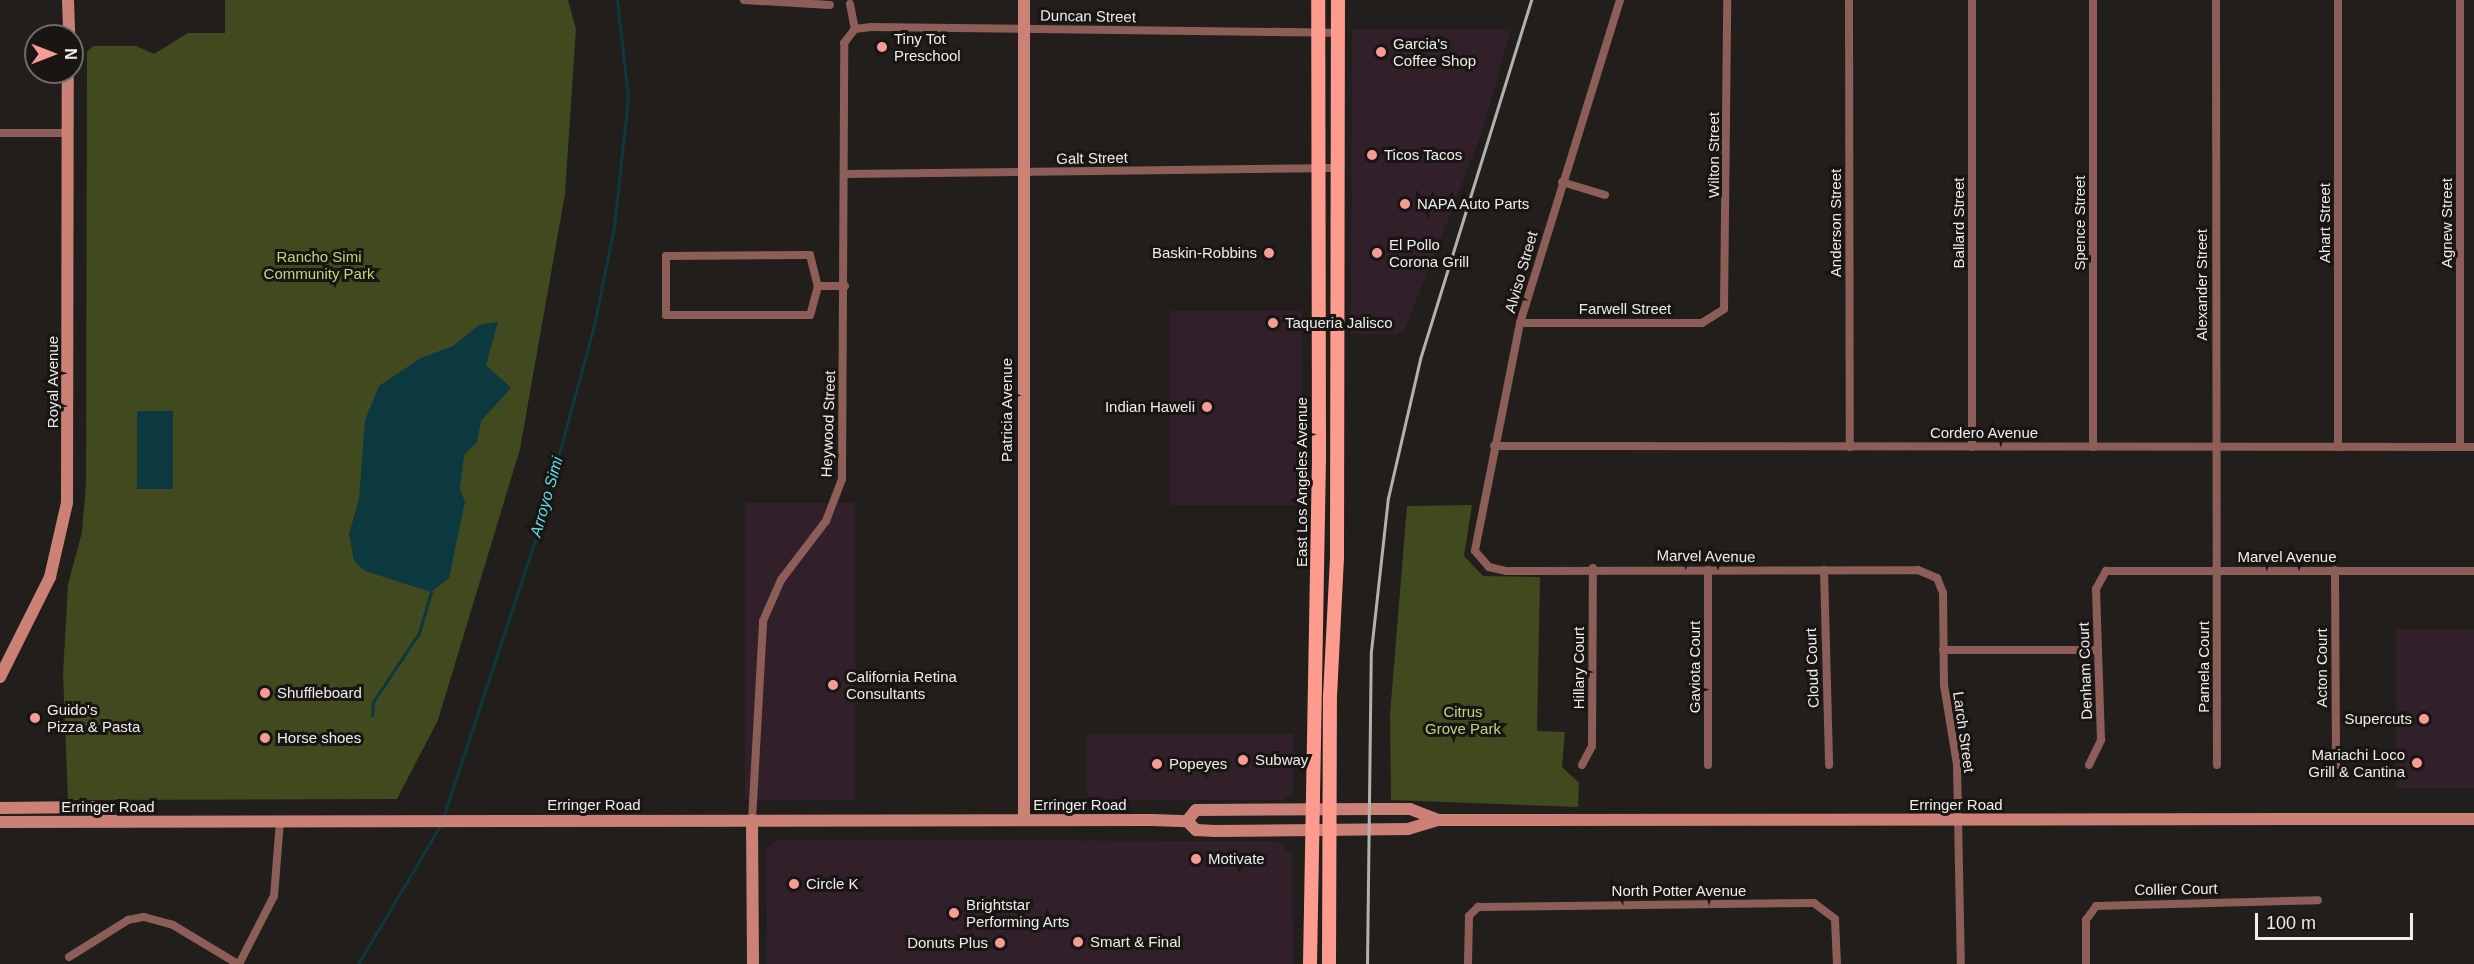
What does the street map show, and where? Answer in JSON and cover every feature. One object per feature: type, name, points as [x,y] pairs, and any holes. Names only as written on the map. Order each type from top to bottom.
[{"type":"main road","points":[[68,0],[69,24]]},
{"type":"main road","name":"Patricia Avenue","points":[[1024,0],[1022,173],[1024,819]]},
{"type":"main road","name":"East Los Angeles Avenue","points":[[1310,964],[1309,810],[1318,572],[1318,0]]},
{"type":"main road","points":[[1329,964],[1329,810],[1339,168],[1338,0]]},
{"type":"main road","name":"Royal Avenue","points":[[0,677],[50,577],[67,503],[68,84]]},
{"type":"main road","points":[[0,808],[92,807],[115,822]]},
{"type":"main road","name":"Erringer Road","points":[[1187,821],[1196,810],[1410,809],[1438,820]]},
{"type":"main road","name":"Erringer Road","points":[[0,822],[280,822],[405,819],[1024,819],[1187,821],[1197,830],[1329,830],[1408,829],[1438,820],[2474,819]]},
{"type":"main road","name":"Heywood Street","points":[[752,820],[753,964]]},
{"type":"street","points":[[744,0],[830,4]]},
{"type":"street","name":"Alviso Street","points":[[1478,557],[1474,541],[1520,323],[1620,0]]},
{"type":"street","name":"Wilton Street","points":[[1724,309],[1727,0]]},
{"type":"street","name":"Anderson Street","points":[[1849,0],[1850,447]]},
{"type":"street","name":"Ballard Street","points":[[1972,0],[1972,447]]},
{"type":"street","name":"Spence Street","points":[[2093,0],[2094,447]]},
{"type":"street","name":"Alexander Street","points":[[2216,0],[2217,570]]},
{"type":"street","name":"Ahart Street","points":[[2338,0],[2338,447]]},
{"type":"street","name":"Agnew Street","points":[[2460,0],[2460,447]]},
{"type":"street","points":[[850,4],[855,29]]},
{"type":"street","name":"Duncan Street","points":[[855,29],[1318,30],[1338,33]]},
{"type":"street","name":"Heywood Street","points":[[752,820],[763,621],[781,580],[826,521],[842,479],[845,286],[844,43],[855,29]]},
{"type":"street","points":[[0,133],[68,133]]},
{"type":"street","name":"Galt Street","points":[[845,174],[1339,168]]},
{"type":"street","points":[[1562,182],[1605,195]]},
{"type":"street","points":[[810,255],[818,286],[810,315],[666,315],[666,256],[810,255]]},
{"type":"street","points":[[818,286],[845,286]]},
{"type":"street","name":"Farwell Street","points":[[1520,323],[1702,323],[1724,309]]},
{"type":"street","name":"Cordero Avenue","points":[[1494,446],[2474,447]]},
{"type":"street","name":"Marvel Avenue","points":[[1478,557],[1489,567],[1507,571],[1593,568],[1918,570],[1937,578]]},
{"type":"street","name":"Hillary Court","points":[[1582,765],[1592,746],[1593,568]]},
{"type":"street","name":"Gaviota Court","points":[[1708,570],[1708,765]]},
{"type":"street","name":"Cloud Court","points":[[1824,570],[1829,765]]},
{"type":"street","name":"Marvel Avenue","points":[[2102,574],[2217,570],[2474,571]]},
{"type":"street","name":"Pamela Court","points":[[2217,570],[2217,765]]},
{"type":"street","name":"Acton Court","points":[[2335,570],[2336,765]]},
{"type":"street","name":"Denham Court","points":[[2089,765],[2101,740],[2096,650],[2096,589],[2102,574]]},
{"type":"street","name":"Larch Street","points":[[1937,578],[1943,592],[1943,650],[1958,820],[1962,964]]},
{"type":"street","points":[[1943,650],[2096,650]]},
{"type":"street","points":[[69,957],[128,920],[144,917],[173,925],[239,964],[274,896],[280,822]]},
{"type":"street","name":"Collier Court","points":[[2086,964],[2086,920],[2096,906],[2318,900]]},
{"type":"street","name":"North Potter Avenue","points":[[1468,964],[1473,911],[1485,906],[1814,903],[1835,919],[1837,964]]},
{"type":"shaded area","points":[[1352,29],[1511,29],[1481,135],[1403,334],[1351,334]]},
{"type":"shaded area","points":[[1170,311],[1302,311],[1302,505],[1170,505]]},
{"type":"shaded area","points":[[745,503],[855,503],[855,800],[745,800]]},
{"type":"shaded area","points":[[2396,629],[2474,629],[2474,788],[2396,788]]},
{"type":"shaded area","points":[[1087,734],[1293,734],[1293,792],[1284,800],[1087,800]]},
{"type":"shaded area","points":[[777,840],[1277,841],[1292,856],[1293,964],[767,964],[766,850]]},
{"type":"green space","name":"Rancho Simi Community Park","points":[[225,0],[568,0],[576,29],[565,194],[520,449],[438,720],[397,799],[68,800],[63,674],[68,584],[82,532],[86,483],[87,52],[93,46],[136,46],[154,54],[188,33],[225,33]]},
{"type":"green space","name":"Citrus Grove Park","points":[[1472,505],[1464,556],[1483,576],[1540,577],[1537,731],[1565,732],[1562,767],[1579,783],[1578,807],[1391,800],[1390,714],[1407,506]]},
{"type":"water","points":[[498,322],[486,365],[511,388],[481,421],[477,442],[464,455],[460,488],[465,502],[449,578],[431,592],[365,571],[354,561],[349,534],[359,499],[365,420],[379,386],[421,358],[453,346],[479,325]]},
{"type":"water","points":[[137,411],[173,411],[173,489],[137,489]]},
{"type":"waterway","name":"Arroyo Simi","points":[[443,818],[537,534],[594,325],[614,227],[628,98],[617,0]]},
{"type":"waterway","points":[[372,715],[373,702],[419,633],[431,592]]},
{"type":"waterway","name":"Arroyo Simi","points":[[358,964],[441,824]]},
{"type":"railway","points":[[1367,964],[1371,651],[1388,498],[1420,359],[1531,0]]},
{"type":"place","name":"Tiny Tot Preschool","points":[[882,47]]},
{"type":"place","name":"Garcia's Coffee Shop","points":[[1381,52]]},
{"type":"place","name":"Ticos Tacos","points":[[1372,155]]},
{"type":"place","name":"NAPA Auto Parts","points":[[1405,204]]},
{"type":"place","name":"Baskin-Robbins","points":[[1269,253]]},
{"type":"place","name":"El Pollo Corona Grill","points":[[1377,253]]},
{"type":"place","name":"Taqueria Jalisco","points":[[1273,323]]},
{"type":"place","name":"Indian Haweli","points":[[1207,407]]},
{"type":"place","name":"California Retina Consultants","points":[[833,685]]},
{"type":"place","name":"Shuffleboard","points":[[265,693]]},
{"type":"place","name":"Guido's Pizza & Pasta","points":[[35,718]]},
{"type":"place","name":"Supercuts","points":[[2424,719]]},
{"type":"place","name":"Horse shoes","points":[[265,738]]},
{"type":"place","name":"Subway","points":[[1243,760]]},
{"type":"place","name":"Mariachi Loco Grill & Cantina","points":[[2417,763]]},
{"type":"place","name":"Popeyes","points":[[1157,764]]},
{"type":"place","name":"Motivate","points":[[1196,859]]},
{"type":"place","name":"Circle K","points":[[794,884]]},
{"type":"place","name":"Brightstar Performing Arts","points":[[954,913]]},
{"type":"place","name":"Smart & Final","points":[[1078,942]]},
{"type":"place","name":"Donuts Plus","points":[[1000,943]]}]
